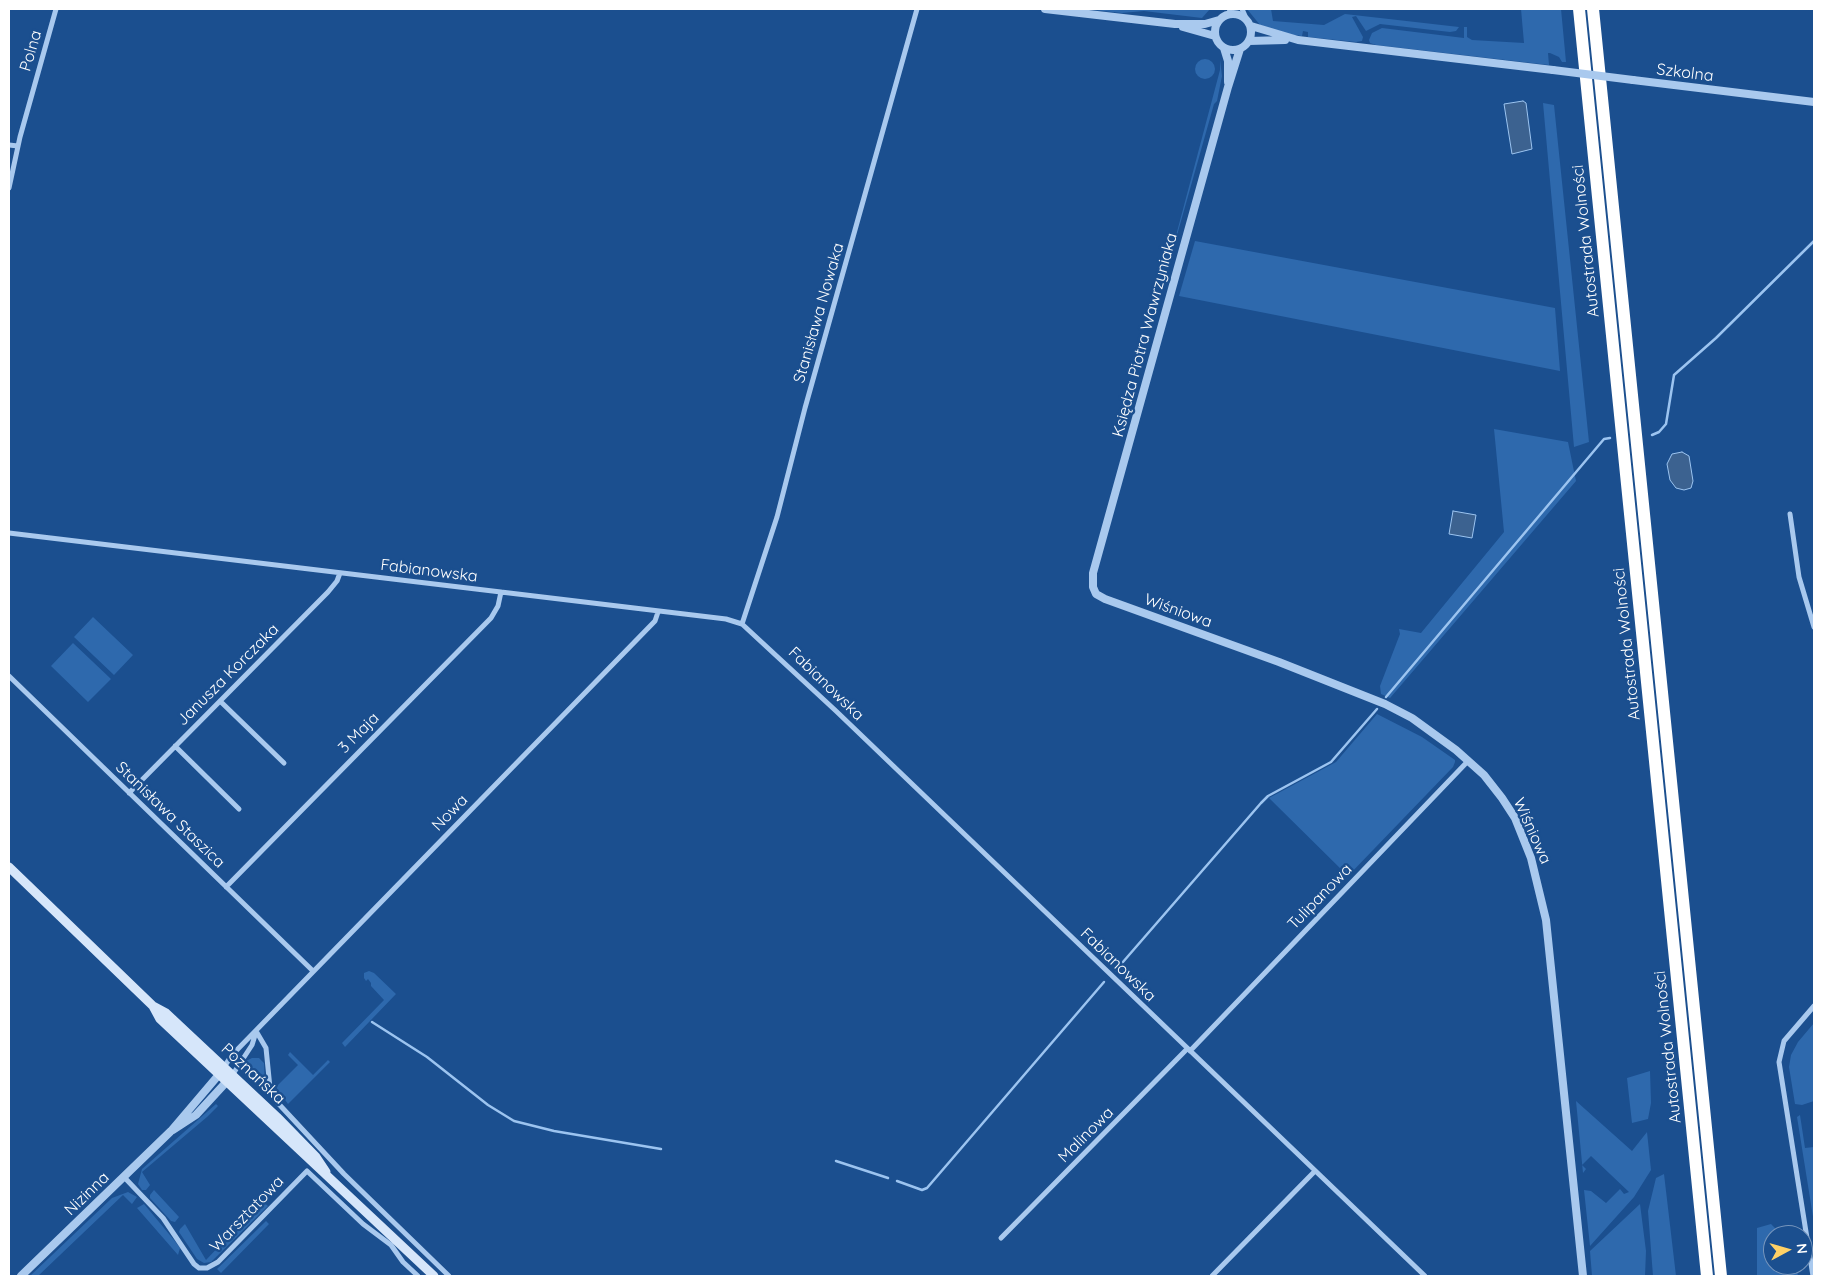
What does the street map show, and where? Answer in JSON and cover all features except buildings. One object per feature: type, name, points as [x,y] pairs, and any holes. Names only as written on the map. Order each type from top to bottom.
[{"type":"highway","name":"Autostrada Wolności","points":[[1579,9],[1707,1276]]},
{"type":"highway","name":"Autostrada Wolności","points":[[1593,9],[1721,1276]]},
{"type":"main road","name":"Poznańska","points":[[9,867],[153,1006],[160,1019],[313,1164],[326,1172],[434,1276]]},
{"type":"main road","name":"Poznańska","points":[[153,1006],[166,1012],[233,1074],[298,1137],[316,1157],[326,1172]]},
{"type":"street","name":"Polna","points":[[9,188],[18,146],[56,9]]},
{"type":"street","name":"Stanisława Nowaka","points":[[742,624],[772,532],[917,9]]},
{"type":"street","points":[[1045,9],[1176,24],[1205,24],[1219,20],[1229,11],[1246,18]]},
{"type":"street","points":[[1242,9],[1251,26],[1250,41]]},
{"type":"street","points":[[1215,36],[1219,20]]},
{"type":"street","points":[[1176,24],[1215,36],[1224,48],[1234,50],[1240,49],[1250,41],[1298,40]]},
{"type":"street","points":[[1251,26],[1298,40]]},
{"type":"street","name":"Szkolna","points":[[1298,40],[1814,102]]},
{"type":"street","name":"Księdza Piotra Wawrzyniaka","points":[[1224,48],[1228,61],[1228,87]]},
{"type":"street","name":"Księdza Piotra Wawrzyniaka","points":[[1094,591],[1093,573],[1240,49]]},
{"type":"street","points":[[9,145],[18,146]]},
{"type":"street","points":[[1790,514],[1799,577],[1814,627]]},
{"type":"street","name":"Fabianowska","points":[[9,533],[731,620],[742,624],[836,711],[1425,1276]]},
{"type":"street","name":"Janusza Korczaka","points":[[129,793],[328,592],[338,581],[340,573]]},
{"type":"street","name":"Wiśniowa","points":[[1094,591],[1105,599],[1377,699],[1412,718],[1469,760],[1492,784],[1515,818],[1534,864],[1542,895],[1551,955],[1583,1276]]},
{"type":"street","name":"3 Maja","points":[[226,887],[491,618],[498,606],[501,592]]},
{"type":"street","name":"Nowa","points":[[224,1066],[232,1055],[313,971],[655,621],[658,612]]},
{"type":"street","name":"Stanisława Staszica","points":[[9,676],[313,971]]},
{"type":"street","points":[[220,701],[284,762]]},
{"type":"street","points":[[175,746],[239,809]]},
{"type":"street","name":"Tulipanowa","points":[[1189,1050],[1469,760]]},
{"type":"street","points":[[1813,1276],[1778,1062],[1784,1041],[1814,1006]]},
{"type":"street","points":[[256,1031],[266,1048],[270,1088],[276,1101],[344,1174],[449,1276]]},
{"type":"street","name":"Nowa","points":[[233,1074],[252,1045],[256,1031]]},
{"type":"street","name":"Malinowa","points":[[1002,1238],[1189,1050]]},
{"type":"street","name":"Nizinna","points":[[21,1276],[171,1131],[219,1075],[224,1066]]},
{"type":"street","name":"Nizinna","points":[[171,1131],[196,1115],[227,1083],[233,1074]]},
{"type":"street","name":"Warsztatowa","points":[[124,1177],[163,1218],[194,1264],[199,1268],[207,1268],[218,1262],[307,1171],[363,1224],[391,1245],[403,1262],[418,1276]]},
{"type":"street","points":[[1212,1276],[1315,1171]]},
{"type":"shaded area","points":[[1084,9],[1210,9],[1202,18],[1144,11],[1122,13]]},
{"type":"shaded area","points":[[1247,9],[1271,9],[1273,21],[1324,25],[1345,14],[1459,27],[1456,31],[1450,32],[1380,24],[1366,31],[1356,16],[1352,17],[1363,37],[1362,41],[1356,42],[1308,37],[1308,32],[1303,31],[1302,36],[1286,34],[1260,25]]},
{"type":"shaded area","points":[[1521,9],[1561,9],[1566,62],[1562,62],[1559,57],[1550,53],[1548,53],[1549,65],[1376,45],[1370,43],[1369,40],[1372,33],[1382,28],[1464,38],[1464,27],[1467,27],[1467,37],[1472,40],[1524,43]]},
{"type":"shaded area","points":[[1205,59],[1212,62],[1215,69],[1212,76],[1205,79],[1198,76],[1195,69],[1198,62]]},
{"type":"shaded area","points":[[1220,60],[1222,76],[1217,101],[1214,104],[1161,292],[1220,70]]},
{"type":"shaded area","points":[[1523,101],[1526,103],[1532,149],[1512,154],[1504,104]]},
{"type":"shaded area","points":[[1543,103],[1554,105],[1589,442],[1574,447]]},
{"type":"shaded area","points":[[1195,241],[1555,308],[1560,371],[1179,296]]},
{"type":"shaded area","points":[[1494,429],[1568,442],[1576,481],[1390,698],[1381,694],[1380,686],[1400,634],[1399,629],[1421,633],[1504,532]]},
{"type":"shaded area","points":[[1682,452],[1689,456],[1693,481],[1691,488],[1684,490],[1676,488],[1670,480],[1667,464],[1672,454]]},
{"type":"shaded area","points":[[1453,511],[1476,515],[1472,538],[1449,534]]},
{"type":"shaded area","points":[[93,617],[133,655],[114,675],[74,637]]},
{"type":"shaded area","points":[[73,643],[111,679],[88,702],[51,666]]},
{"type":"shaded area","points":[[1377,714],[1422,737],[1455,760],[1455,762],[1453,767],[1348,876],[1269,798],[1336,762]]},
{"type":"shaded area","points":[[369,971],[374,973],[396,994],[345,1047],[342,1043],[384,1000],[371,986],[368,979],[366,981],[364,978],[364,973]]},
{"type":"shaded area","points":[[1814,1023],[1814,1101],[1802,1105],[1795,1104],[1789,1067],[1791,1055],[1798,1042]]},
{"type":"shaded area","points":[[290,1052],[313,1075],[328,1060],[330,1062],[288,1104],[276,1087],[298,1065],[288,1055]]},
{"type":"shaded area","points":[[252,1058],[259,1058],[264,1063],[265,1085],[245,1065],[246,1061]]},
{"type":"shaded area","points":[[1650,1071],[1651,1103],[1648,1119],[1632,1123],[1627,1078]]},
{"type":"shaded area","points":[[1576,1101],[1632,1151],[1647,1132],[1651,1170],[1634,1197],[1590,1246],[1584,1190],[1591,1191],[1606,1203],[1620,1189],[1624,1194],[1629,1192],[1591,1156],[1582,1165]]},
{"type":"shaded area","points":[[216,1104],[218,1106],[207,1117],[142,1172],[150,1185],[146,1190],[142,1190],[138,1184],[142,1169]]},
{"type":"shaded area","points":[[1800,1115],[1805,1148],[1814,1147],[1814,1223],[1797,1117]]},
{"type":"shaded area","points":[[1664,1174],[1676,1276],[1653,1276],[1648,1211],[1656,1178]]},
{"type":"shaded area","points":[[154,1190],[179,1217],[175,1222],[171,1221],[150,1198]]},
{"type":"shaded area","points":[[128,1192],[137,1197],[132,1204],[123,1195],[38,1276],[30,1276],[112,1198]]},
{"type":"shaded area","points":[[262,1201],[268,1206],[211,1262],[204,1263],[197,1259],[179,1232],[185,1224],[206,1260]]},
{"type":"shaded area","points":[[144,1204],[180,1248],[178,1255],[137,1208]]},
{"type":"shaded area","points":[[1640,1204],[1646,1251],[1645,1276],[1592,1276],[1590,1251]]},
{"type":"shaded area","points":[[266,1221],[269,1224],[221,1273],[217,1269]]},
{"type":"shaded area","points":[[1763,1226],[1763,1275],[1798,1276],[1757,1276],[1757,1228]]},
{"type":"waterway","points":[[1652,435],[1659,432],[1666,424],[1674,375],[1716,338],[1814,241]]},
{"type":"waterway","points":[[1386,697],[1604,439],[1610,438]]},
{"type":"waterway","points":[[1116,970],[1261,803],[1268,796],[1331,762],[1377,709]]},
{"type":"waterway","points":[[897,1181],[922,1190],[927,1188],[1104,982]]},
{"type":"waterway","points":[[372,1022],[427,1057],[488,1105],[514,1121],[554,1131],[661,1149]]},
{"type":"waterway","points":[[836,1161],[888,1178]]}]
